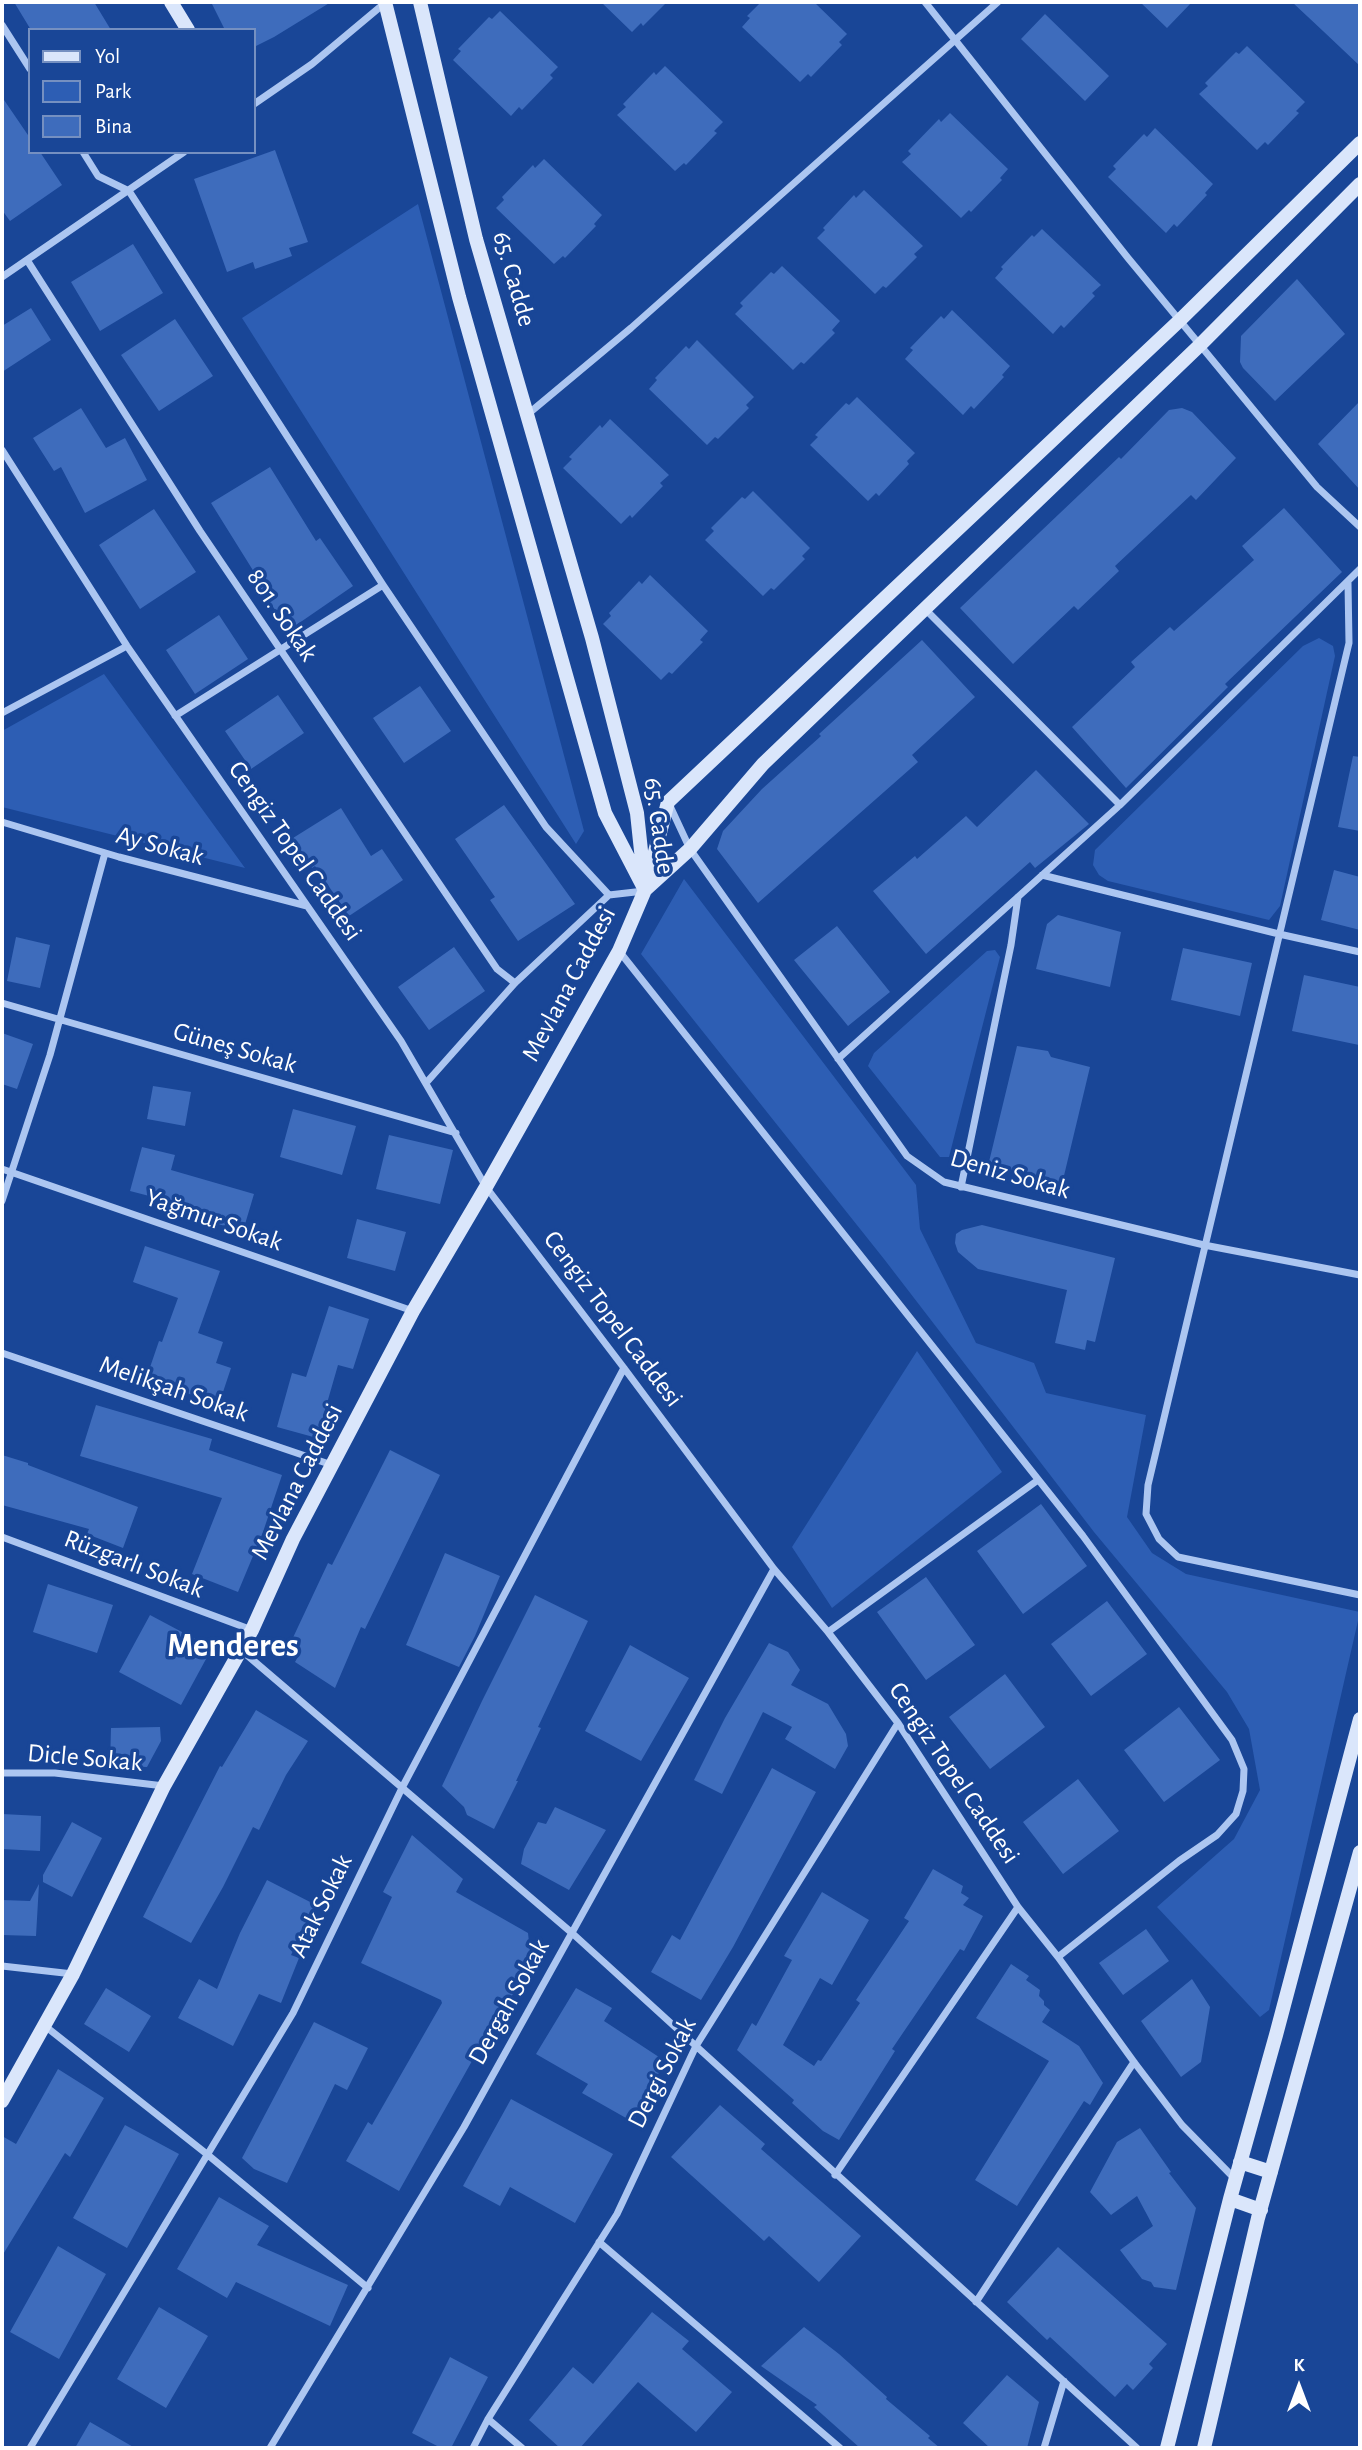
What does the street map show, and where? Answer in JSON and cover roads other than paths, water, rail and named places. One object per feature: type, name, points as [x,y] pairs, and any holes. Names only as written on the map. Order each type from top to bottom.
[{"type":"street","points":[[171,2],[187,28]]},
{"type":"street","points":[[256,103],[312,64],[385,2]]},
{"type":"street","name":"65. Cadde","points":[[385,2],[458,297],[601,800],[605,813],[645,890]]},
{"type":"street","name":"65. Cadde","points":[[420,2],[476,239],[592,638],[637,813],[645,890]]},
{"type":"street","points":[[925,2],[1180,321],[1317,487],[1360,527]]},
{"type":"street","points":[[527,415],[631,328],[998,2]]},
{"type":"street","points":[[2,24],[28,66]]},
{"type":"street","points":[[668,802],[1072,419],[1180,321],[1360,143]]},
{"type":"street","points":[[84,154],[98,176],[129,191],[383,585],[545,827],[609,895]]},
{"type":"street","points":[[2,277],[181,154]]},
{"type":"street","points":[[426,1083],[515,983],[609,895],[645,890],[690,849],[763,764],[1200,345],[1360,184]]},
{"type":"street","name":"801. Sokak","points":[[27,260],[200,531],[280,650],[498,969],[515,983]]},
{"type":"street","name":"Cengiz Topel Caddesi","points":[[2,450],[127,646],[401,1041],[486,1187],[774,1569],[828,1632],[898,1723],[1018,1907],[1134,2062],[1182,2125],[1236,2180]]},
{"type":"street","points":[[838,1059],[1120,804],[1360,569]]},
{"type":"street","points":[[1348,583],[1349,643],[1148,1485],[1146,1514],[1159,1539],[1178,1557],[1360,1595]]},
{"type":"street","points":[[175,716],[383,585]]},
{"type":"street","points":[[924,609],[1120,804]]},
{"type":"street","points":[[2,713],[127,646]]},
{"type":"street","name":"Mevlana Caddesi","points":[[2,2101],[73,1974],[164,1786],[252,1630],[293,1539],[413,1311],[619,951],[645,890],[668,802]]},
{"type":"street","name":"Deniz Sokak","points":[[668,802],[690,849],[906,1156],[944,1182],[1204,1245],[1360,1275]]},
{"type":"street","name":"Ay Sokak","points":[[2,822],[105,853],[307,906]]},
{"type":"street","points":[[2,1201],[60,1020],[105,853]]},
{"type":"street","points":[[1042,875],[1360,952]]},
{"type":"street","points":[[961,1187],[1012,945],[1018,896]]},
{"type":"street","points":[[619,951],[1083,1536],[1232,1740],[1244,1769],[1243,1791],[1236,1814],[1217,1835],[1179,1861],[1058,1957]]},
{"type":"street","name":"Güneş Sokak","points":[[2,1003],[456,1133]]},
{"type":"street","name":"Yağmur Sokak","points":[[2,1169],[413,1311]]},
{"type":"street","name":"Melikşah Sokak","points":[[2,1353],[332,1465]]},
{"type":"street","name":"Atak Sokak","points":[[30,2448],[293,2012],[403,1786],[624,1367]]},
{"type":"street","points":[[828,1632],[1038,1480]]},
{"type":"street","name":"Rüzgarlı Sokak","points":[[2,1537],[252,1630]]},
{"type":"street","name":"Dergah Sokak","points":[[270,2448],[464,2127],[774,1569]]},
{"type":"street","points":[[240,1649],[572,1933],[1138,2448]]},
{"type":"street","points":[[1167,2448],[1230,2199],[1360,1719]]},
{"type":"street","name":"Dergi Sokak","points":[[473,2448],[488,2419],[617,2214],[696,2046],[898,1723]]},
{"type":"street","name":"Dicle Sokak","points":[[2,1773],[55,1773],[164,1786]]},
{"type":"street","points":[[1204,2448],[1261,2210],[1360,1852]]},
{"type":"street","points":[[835,2175],[1018,1907]]},
{"type":"street","points":[[2,1966],[73,1974]]},
{"type":"street","points":[[44,2025],[208,2155],[368,2288]]},
{"type":"street","points":[[976,2302],[1134,2062]]},
{"type":"street","points":[[1240,2162],[1271,2172]]},
{"type":"street","points":[[1230,2199],[1261,2210]]},
{"type":"street","points":[[599,2242],[840,2448]]},
{"type":"street","points":[[1044,2448],[1064,2381]]},
{"type":"street","points":[[488,2419],[522,2448]]},
{"type":"district","name":"Menderes","points":[[233,1646]]}]
